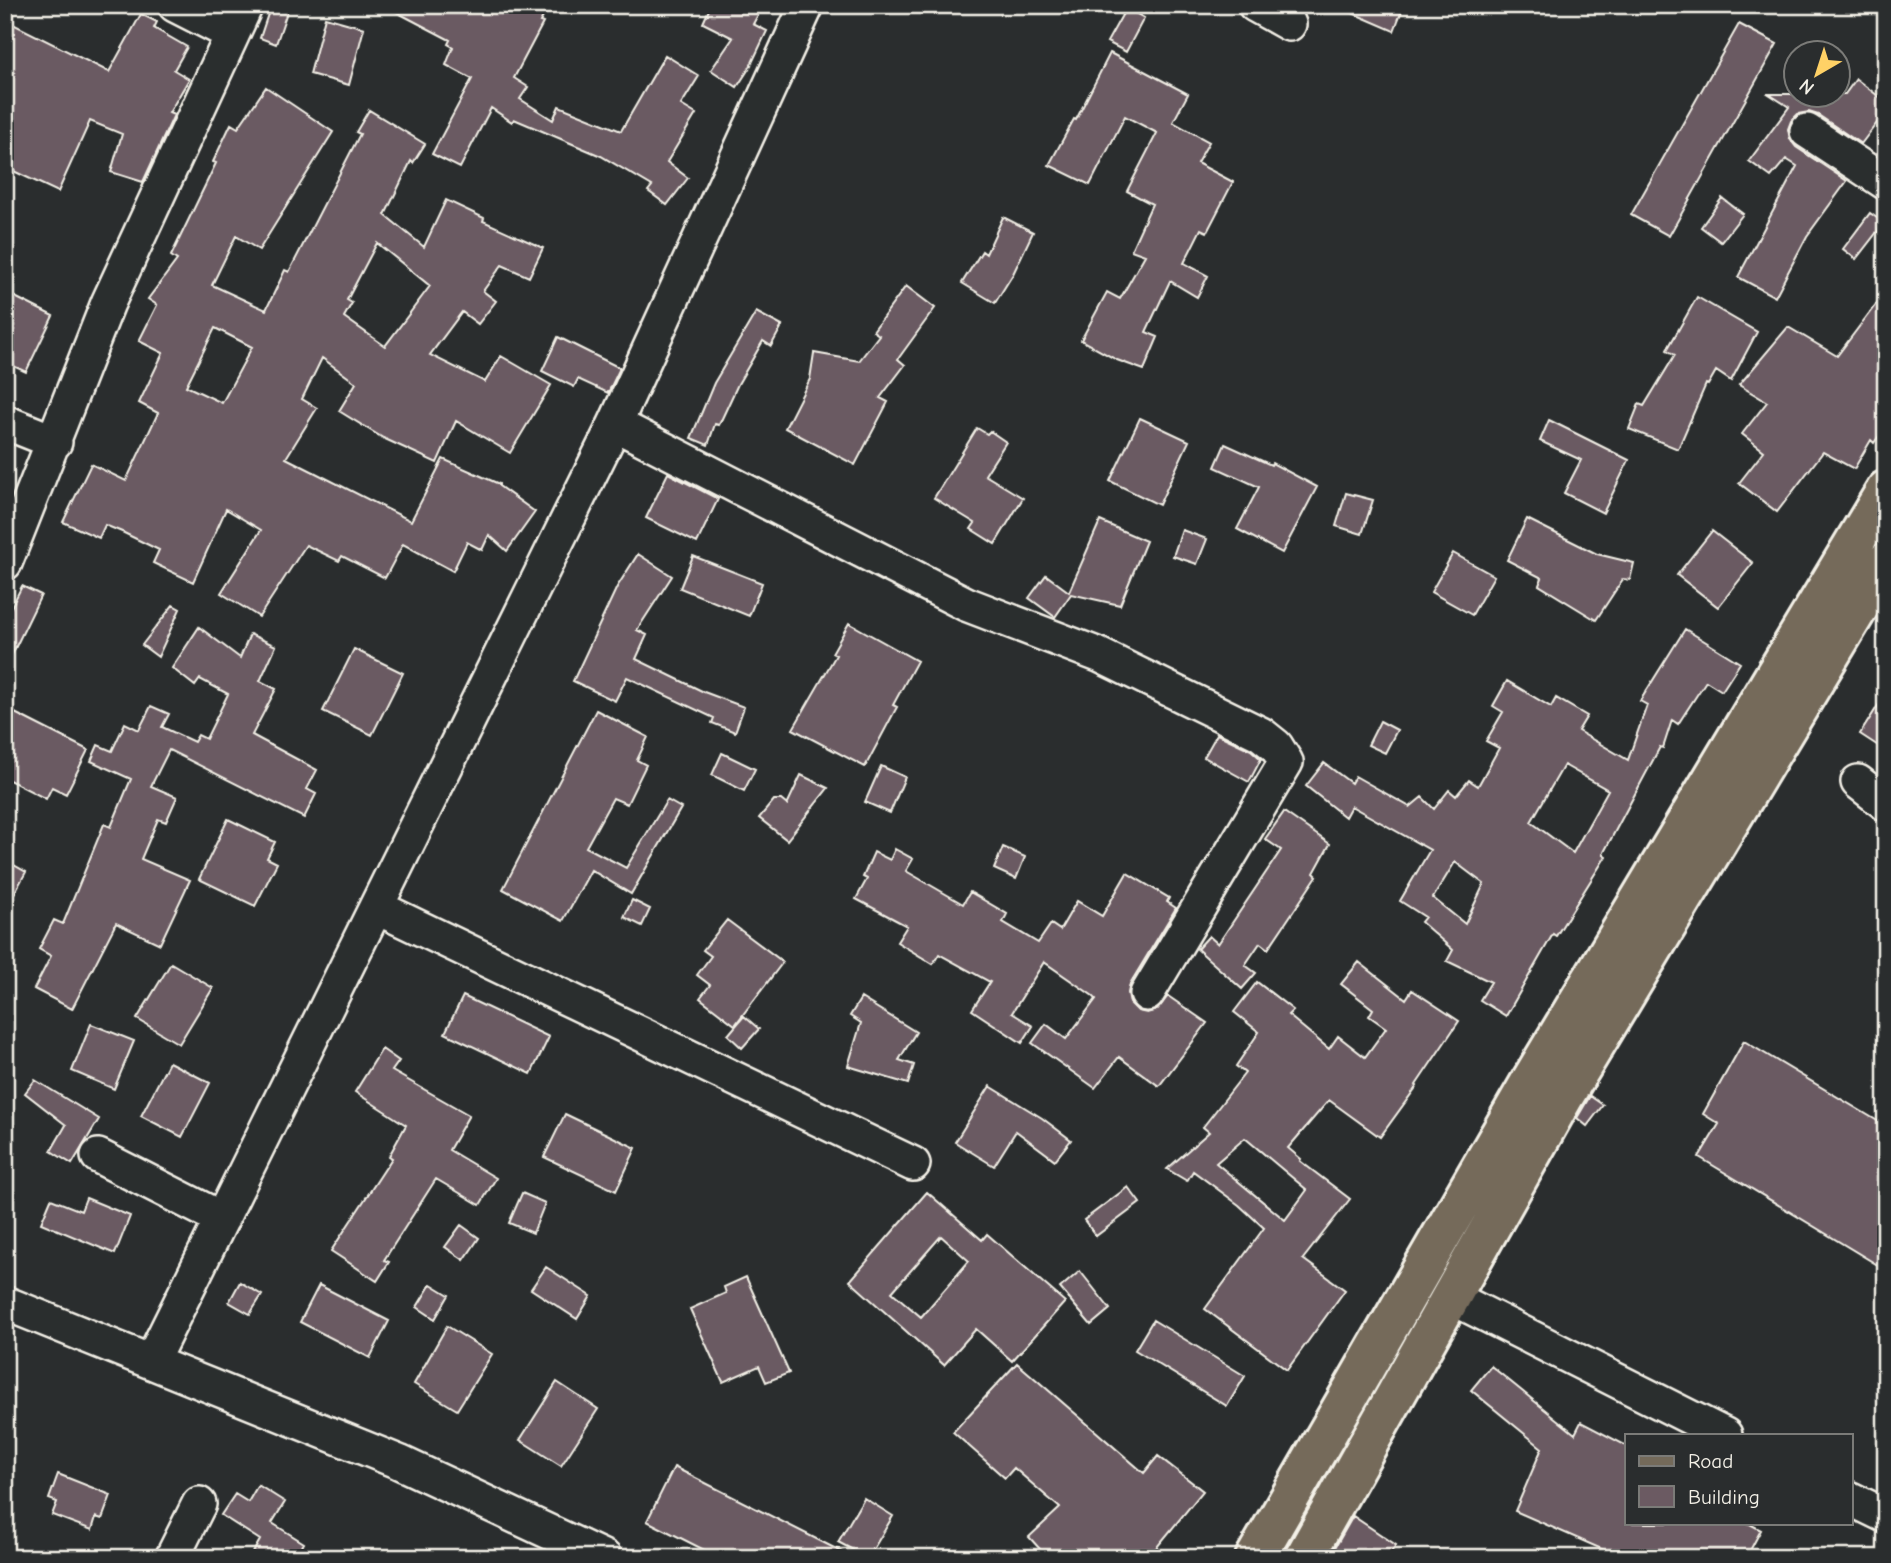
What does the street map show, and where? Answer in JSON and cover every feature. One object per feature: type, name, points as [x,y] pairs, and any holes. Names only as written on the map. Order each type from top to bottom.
[{"type":"main road","points":[[1304,1558],[1563,1098],[1625,960],[1886,490]]},
{"type":"main road","points":[[1255,1558],[1532,1079],[1625,960],[1886,562]]},
{"type":"street","points":[[5,563],[108,303],[239,20],[175,5]]},
{"type":"street","points":[[151,1362],[615,424],[807,5]]},
{"type":"street","points":[[1255,5],[1289,24]]},
{"type":"street","points":[[1807,131],[1886,183]]},
{"type":"street","points":[[5,422],[55,442]]},
{"type":"street","points":[[615,424],[966,604],[1099,656],[1262,734],[1276,747],[1286,762],[1147,994]]},
{"type":"street","points":[[1858,782],[1886,804]]},
{"type":"street","points":[[376,906],[913,1164]]},
{"type":"street","points":[[98,1156],[222,1219]]},
{"type":"street","points":[[1451,1297],[1723,1434]]},
{"type":"street","points":[[5,1303],[399,1462],[606,1558]]},
{"type":"street","points":[[1853,1500],[1886,1516]]},
{"type":"street","points":[[172,1558],[199,1504]]},
{"type":"building","points":[[271,5],[288,9],[276,44],[260,38]]},
{"type":"building","points":[[383,5],[550,5],[514,78],[528,87],[520,99],[553,120],[559,106],[621,131],[665,55],[699,76],[681,105],[696,114],[667,162],[688,178],[667,205],[648,191],[652,186],[601,156],[514,119],[512,122],[491,108],[460,168],[432,154],[472,79],[446,65],[453,47],[448,44],[450,40]]},
{"type":"building","points":[[711,5],[744,5],[759,13],[753,24],[767,31],[737,87],[711,70],[733,38],[703,23]]},
{"type":"building","points":[[1334,5],[1404,5],[1394,31]]},
{"type":"building","points":[[1126,8],[1144,18],[1126,52],[1107,42]]},
{"type":"building","points":[[141,14],[157,22],[154,28],[187,47],[174,70],[189,79],[169,113],[174,115],[143,182],[111,172],[122,134],[90,121],[58,192],[5,167],[5,20],[109,72]]},
{"type":"building","points":[[325,17],[364,28],[349,85],[310,74]]},
{"type":"building","points":[[1739,24],[1777,44],[1669,236],[1631,215]]},
{"type":"building","points":[[1110,53],[1188,94],[1173,122],[1209,142],[1197,163],[1233,182],[1207,232],[1201,229],[1184,263],[1208,276],[1197,297],[1170,281],[1146,332],[1158,337],[1144,370],[1117,360],[1081,340],[1107,292],[1120,299],[1145,255],[1131,250],[1152,204],[1127,191],[1157,133],[1125,116],[1090,185],[1049,165],[1074,119],[1076,120]]},
{"type":"building","points":[[1856,79],[1886,102],[1886,111],[1861,144],[1818,115],[1809,112],[1798,114],[1788,129],[1790,139],[1796,147],[1847,181],[1807,236],[1775,297],[1738,277],[1797,166],[1786,159],[1771,177],[1749,161],[1788,108],[1853,108],[1853,83]]},
{"type":"building","points":[[266,87],[333,132],[259,250],[236,236],[212,285],[266,310],[285,270],[289,272],[360,134],[356,132],[369,110],[425,144],[413,163],[411,161],[385,215],[424,247],[446,200],[484,218],[483,221],[543,248],[529,277],[502,265],[483,291],[496,301],[478,324],[462,312],[430,355],[485,382],[501,356],[551,385],[510,453],[456,421],[437,463],[383,438],[339,411],[356,383],[322,358],[302,399],[317,408],[286,458],[411,521],[443,459],[499,484],[535,512],[507,551],[489,535],[482,550],[467,542],[453,571],[403,544],[385,578],[342,556],[339,561],[306,545],[259,617],[221,593],[261,530],[226,509],[193,582],[153,563],[159,550],[122,532],[105,525],[99,538],[63,522],[91,464],[126,481],[158,413],[139,403],[163,353],[139,341],[157,305],[148,299],[177,260],[171,256],[216,163],[213,162],[231,124],[238,128]],"holes":[[[377,243],[430,286],[385,346],[344,317],[352,303],[347,300]],[[215,328],[252,347],[222,403],[186,386]]]},
{"type":"building","points":[[1769,94],[1783,94],[1783,103]]},
{"type":"building","points":[[1722,198],[1743,214],[1721,242],[1701,227]]},
{"type":"building","points":[[1870,213],[1884,223],[1856,259],[1843,249]]},
{"type":"building","points":[[1003,217],[1033,232],[1013,274],[995,303],[962,283],[982,251],[986,254]]},
{"type":"building","points":[[906,286],[935,308],[898,359],[905,365],[880,398],[888,402],[855,465],[785,428],[810,379],[814,353],[859,361],[879,335],[873,331]]},
{"type":"building","points":[[1886,291],[1886,426],[1874,443],[1871,440],[1854,469],[1823,452],[1777,512],[1739,483],[1764,451],[1742,434],[1767,402],[1739,385],[1788,327],[1837,356]]},
{"type":"building","points":[[5,292],[53,316],[26,372],[5,362]]},
{"type":"building","points":[[1697,297],[1757,332],[1731,381],[1716,371],[1708,385],[1706,384],[1678,449],[1629,429],[1639,404],[1644,406],[1675,355],[1667,350]]},
{"type":"building","points":[[756,312],[782,326],[771,346],[763,341],[738,384],[719,425],[715,424],[708,445],[691,438],[714,383]]},
{"type":"building","points":[[558,337],[620,368],[608,393],[578,379],[574,387],[542,371]]},
{"type":"building","points":[[1140,418],[1189,441],[1159,505],[1110,481]]},
{"type":"building","points":[[1549,420],[1629,460],[1603,513],[1564,493],[1581,460],[1540,441]]},
{"type":"building","points":[[977,428],[987,434],[990,431],[1006,442],[985,475],[1023,498],[995,544],[971,529],[975,523],[934,498]]},
{"type":"building","points":[[1225,444],[1271,465],[1272,463],[1317,487],[1282,553],[1237,529],[1259,487],[1215,467]]},
{"type":"building","points":[[668,473],[718,499],[697,543],[646,518]]},
{"type":"building","points":[[1346,493],[1373,500],[1362,534],[1336,526]]},
{"type":"building","points":[[1527,519],[1597,554],[1634,563],[1630,580],[1623,579],[1596,620],[1539,585],[1542,578],[1507,560]]},
{"type":"building","points":[[1100,521],[1146,541],[1120,605],[1071,594],[1055,617],[1029,598],[1046,575],[1069,592]]},
{"type":"building","points":[[1182,530],[1207,539],[1197,564],[1173,556]]},
{"type":"building","points":[[1712,531],[1753,563],[1718,607],[1677,575]]},
{"type":"building","points":[[1453,553],[1494,576],[1472,615],[1431,592]]},
{"type":"building","points":[[638,554],[672,576],[637,630],[647,635],[636,659],[704,692],[744,707],[735,732],[712,723],[714,718],[627,677],[615,701],[573,681],[617,587]]},
{"type":"building","points":[[693,556],[762,583],[749,616],[680,588]]},
{"type":"building","points":[[22,586],[41,595],[5,669],[5,619]]},
{"type":"building","points":[[173,605],[180,609],[158,657],[142,645]]},
{"type":"building","points":[[849,623],[917,661],[893,705],[897,707],[865,767],[793,729],[836,655],[832,653]]},
{"type":"building","points":[[199,627],[240,658],[250,634],[276,646],[260,681],[276,689],[252,735],[317,770],[307,789],[316,794],[304,818],[169,750],[151,786],[177,797],[166,822],[158,819],[141,859],[190,880],[160,944],[116,923],[72,1009],[34,989],[51,956],[39,949],[54,920],[63,924],[104,824],[111,827],[131,779],[91,761],[98,745],[112,751],[125,723],[139,730],[151,706],[169,714],[162,727],[194,742],[198,735],[206,739],[228,694],[200,679],[195,686],[172,668]]},
{"type":"building","points":[[1685,629],[1740,663],[1722,691],[1706,681],[1678,724],[1672,720],[1663,748],[1660,747],[1603,854],[1606,856],[1556,936],[1553,934],[1506,1016],[1480,1000],[1491,982],[1447,961],[1453,950],[1421,922],[1425,917],[1400,901],[1430,850],[1351,806],[1345,817],[1306,786],[1324,763],[1351,783],[1355,776],[1410,807],[1422,797],[1434,809],[1449,790],[1456,796],[1469,780],[1478,786],[1499,748],[1486,741],[1503,712],[1493,706],[1507,681],[1551,707],[1556,698],[1587,716],[1578,731],[1628,760],[1647,705],[1640,701]],"holes":[[[1564,765],[1608,790],[1573,853],[1531,822]],[[1455,862],[1484,884],[1465,924],[1433,898]]]},
{"type":"building","points":[[354,649],[403,673],[372,735],[323,711]]},
{"type":"building","points":[[1886,693],[1886,751],[1860,734]]},
{"type":"building","points":[[5,708],[88,750],[66,794],[52,787],[46,799],[5,778]]},
{"type":"building","points":[[596,710],[648,737],[637,760],[646,765],[627,804],[613,798],[586,847],[626,868],[667,800],[681,808],[631,894],[591,870],[563,921],[503,889]]},
{"type":"building","points":[[1380,721],[1397,730],[1385,753],[1368,745]]},
{"type":"building","points":[[1217,734],[1251,750],[1261,759],[1249,782],[1204,757]]},
{"type":"building","points":[[722,753],[755,769],[744,791],[712,775]]},
{"type":"building","points":[[881,766],[905,777],[890,813],[865,802]]},
{"type":"building","points":[[801,775],[828,788],[787,840],[759,818],[774,800],[781,800],[787,805]]},
{"type":"building","points":[[1284,812],[1330,844],[1314,873],[1317,876],[1268,949],[1260,943],[1245,965],[1256,973],[1242,989],[1197,949],[1209,936],[1218,944],[1281,850],[1265,839]]},
{"type":"building","points":[[228,819],[275,842],[267,858],[277,863],[255,906],[199,879]]},
{"type":"building","points":[[1003,847],[1025,857],[1016,879],[994,869]]},
{"type":"building","points":[[895,849],[913,859],[906,871],[963,904],[970,892],[1007,914],[1003,922],[1038,943],[1051,924],[1060,930],[1077,901],[1102,916],[1127,873],[1169,898],[1167,902],[1176,908],[1130,984],[1130,1003],[1138,1011],[1147,1013],[1157,1010],[1168,996],[1207,1023],[1159,1086],[1119,1057],[1095,1088],[1032,1043],[1046,1024],[1066,1039],[1096,999],[1093,996],[1044,962],[1012,1013],[1033,1026],[1022,1043],[972,1010],[990,982],[939,954],[933,964],[897,942],[907,926],[856,899],[867,879],[863,877],[874,852],[890,860]]},
{"type":"building","points":[[5,860],[26,872],[5,910]]},
{"type":"building","points":[[632,900],[650,909],[642,926],[624,917]]},
{"type":"building","points":[[727,920],[783,962],[735,1025],[700,998],[710,985],[697,975],[711,956],[703,950]]},
{"type":"building","points":[[1359,962],[1406,999],[1412,990],[1459,1021],[1380,1137],[1329,1100],[1288,1148],[1300,1161],[1350,1199],[1303,1259],[1345,1290],[1287,1370],[1205,1309],[1264,1228],[1239,1205],[1193,1171],[1187,1181],[1167,1169],[1209,1132],[1203,1127],[1245,1073],[1236,1066],[1259,1032],[1234,1012],[1257,982],[1293,1010],[1288,1015],[1329,1049],[1338,1036],[1365,1057],[1386,1028],[1369,1016],[1373,1009],[1341,984]],"holes":[[[1245,1138],[1307,1190],[1285,1220],[1216,1163]]]},
{"type":"building","points":[[171,963],[213,988],[179,1044],[137,1019]]},
{"type":"building","points":[[463,996],[549,1037],[531,1074],[445,1033]]},
{"type":"building","points":[[861,998],[916,1032],[899,1060],[914,1065],[908,1084],[848,1066],[861,1023],[850,1016]]},
{"type":"building","points":[[744,1016],[759,1029],[742,1048],[728,1035]]},
{"type":"building","points":[[91,1024],[134,1041],[114,1089],[72,1071]]},
{"type":"building","points":[[1744,1041],[1886,1126],[1886,1270],[1699,1157],[1719,1124],[1703,1114]]},
{"type":"building","points":[[382,1049],[399,1061],[392,1071],[469,1115],[449,1150],[496,1178],[480,1205],[436,1179],[384,1260],[389,1262],[377,1281],[331,1251],[392,1158],[389,1156],[406,1125],[355,1092]]},
{"type":"building","points":[[169,1062],[210,1083],[182,1137],[141,1116]]},
{"type":"building","points":[[35,1080],[99,1119],[72,1164],[51,1151],[66,1125],[25,1093]]},
{"type":"building","points":[[990,1086],[1042,1118],[1071,1140],[1055,1160],[1016,1131],[994,1166],[955,1142]]},
{"type":"building","points":[[1590,1096],[1603,1105],[1587,1126],[1577,1118]]},
{"type":"building","points":[[565,1114],[636,1148],[616,1191],[544,1157]]},
{"type":"building","points":[[1128,1187],[1140,1203],[1096,1236],[1084,1220]]},
{"type":"building","points":[[927,1192],[982,1240],[987,1234],[1065,1302],[1012,1361],[976,1329],[944,1365],[850,1281]],"holes":[[[941,1236],[969,1261],[921,1317],[892,1292]]]},
{"type":"building","points":[[522,1193],[545,1203],[533,1233],[509,1223]]},
{"type":"building","points":[[86,1198],[130,1216],[115,1254],[41,1223],[51,1199],[81,1211]]},
{"type":"building","points":[[461,1225],[479,1238],[464,1260],[445,1247]]},
{"type":"building","points":[[546,1267],[591,1296],[577,1319],[531,1289]]},
{"type":"building","points":[[1080,1271],[1110,1309],[1091,1325],[1060,1288]]},
{"type":"building","points":[[746,1277],[789,1373],[766,1382],[759,1366],[723,1382],[690,1309],[726,1293],[724,1287]]},
{"type":"building","points":[[240,1282],[262,1295],[250,1314],[229,1302]]},
{"type":"building","points":[[431,1284],[449,1295],[435,1319],[417,1307]]},
{"type":"building","points":[[319,1285],[389,1321],[370,1358],[300,1322]]},
{"type":"building","points":[[1153,1320],[1245,1376],[1227,1406],[1135,1350]]},
{"type":"building","points":[[447,1326],[492,1354],[457,1410],[414,1384]]},
{"type":"building","points":[[1017,1363],[1144,1473],[1158,1456],[1203,1491],[1148,1558],[1048,1558],[1029,1537],[1060,1508],[1014,1468],[1005,1478],[953,1432]]},
{"type":"building","points":[[1491,1366],[1575,1434],[1581,1422],[1625,1445],[1625,1524],[1750,1524],[1761,1530],[1746,1558],[1622,1558],[1515,1511],[1542,1448],[1471,1390]]},
{"type":"building","points":[[557,1382],[598,1409],[561,1466],[520,1440]]},
{"type":"building","points":[[674,1467],[854,1558],[720,1558],[647,1521]]},
{"type":"building","points":[[58,1474],[111,1495],[102,1519],[96,1517],[92,1530],[52,1515],[57,1502],[49,1499]]},
{"type":"building","points":[[258,1485],[285,1502],[272,1523],[304,1543],[295,1558],[250,1558],[260,1540],[221,1515],[235,1494],[248,1502]]},
{"type":"building","points":[[864,1498],[893,1516],[868,1558],[838,1542]]},
{"type":"building","points":[[1353,1516],[1396,1545],[1387,1558],[1329,1558]]}]
